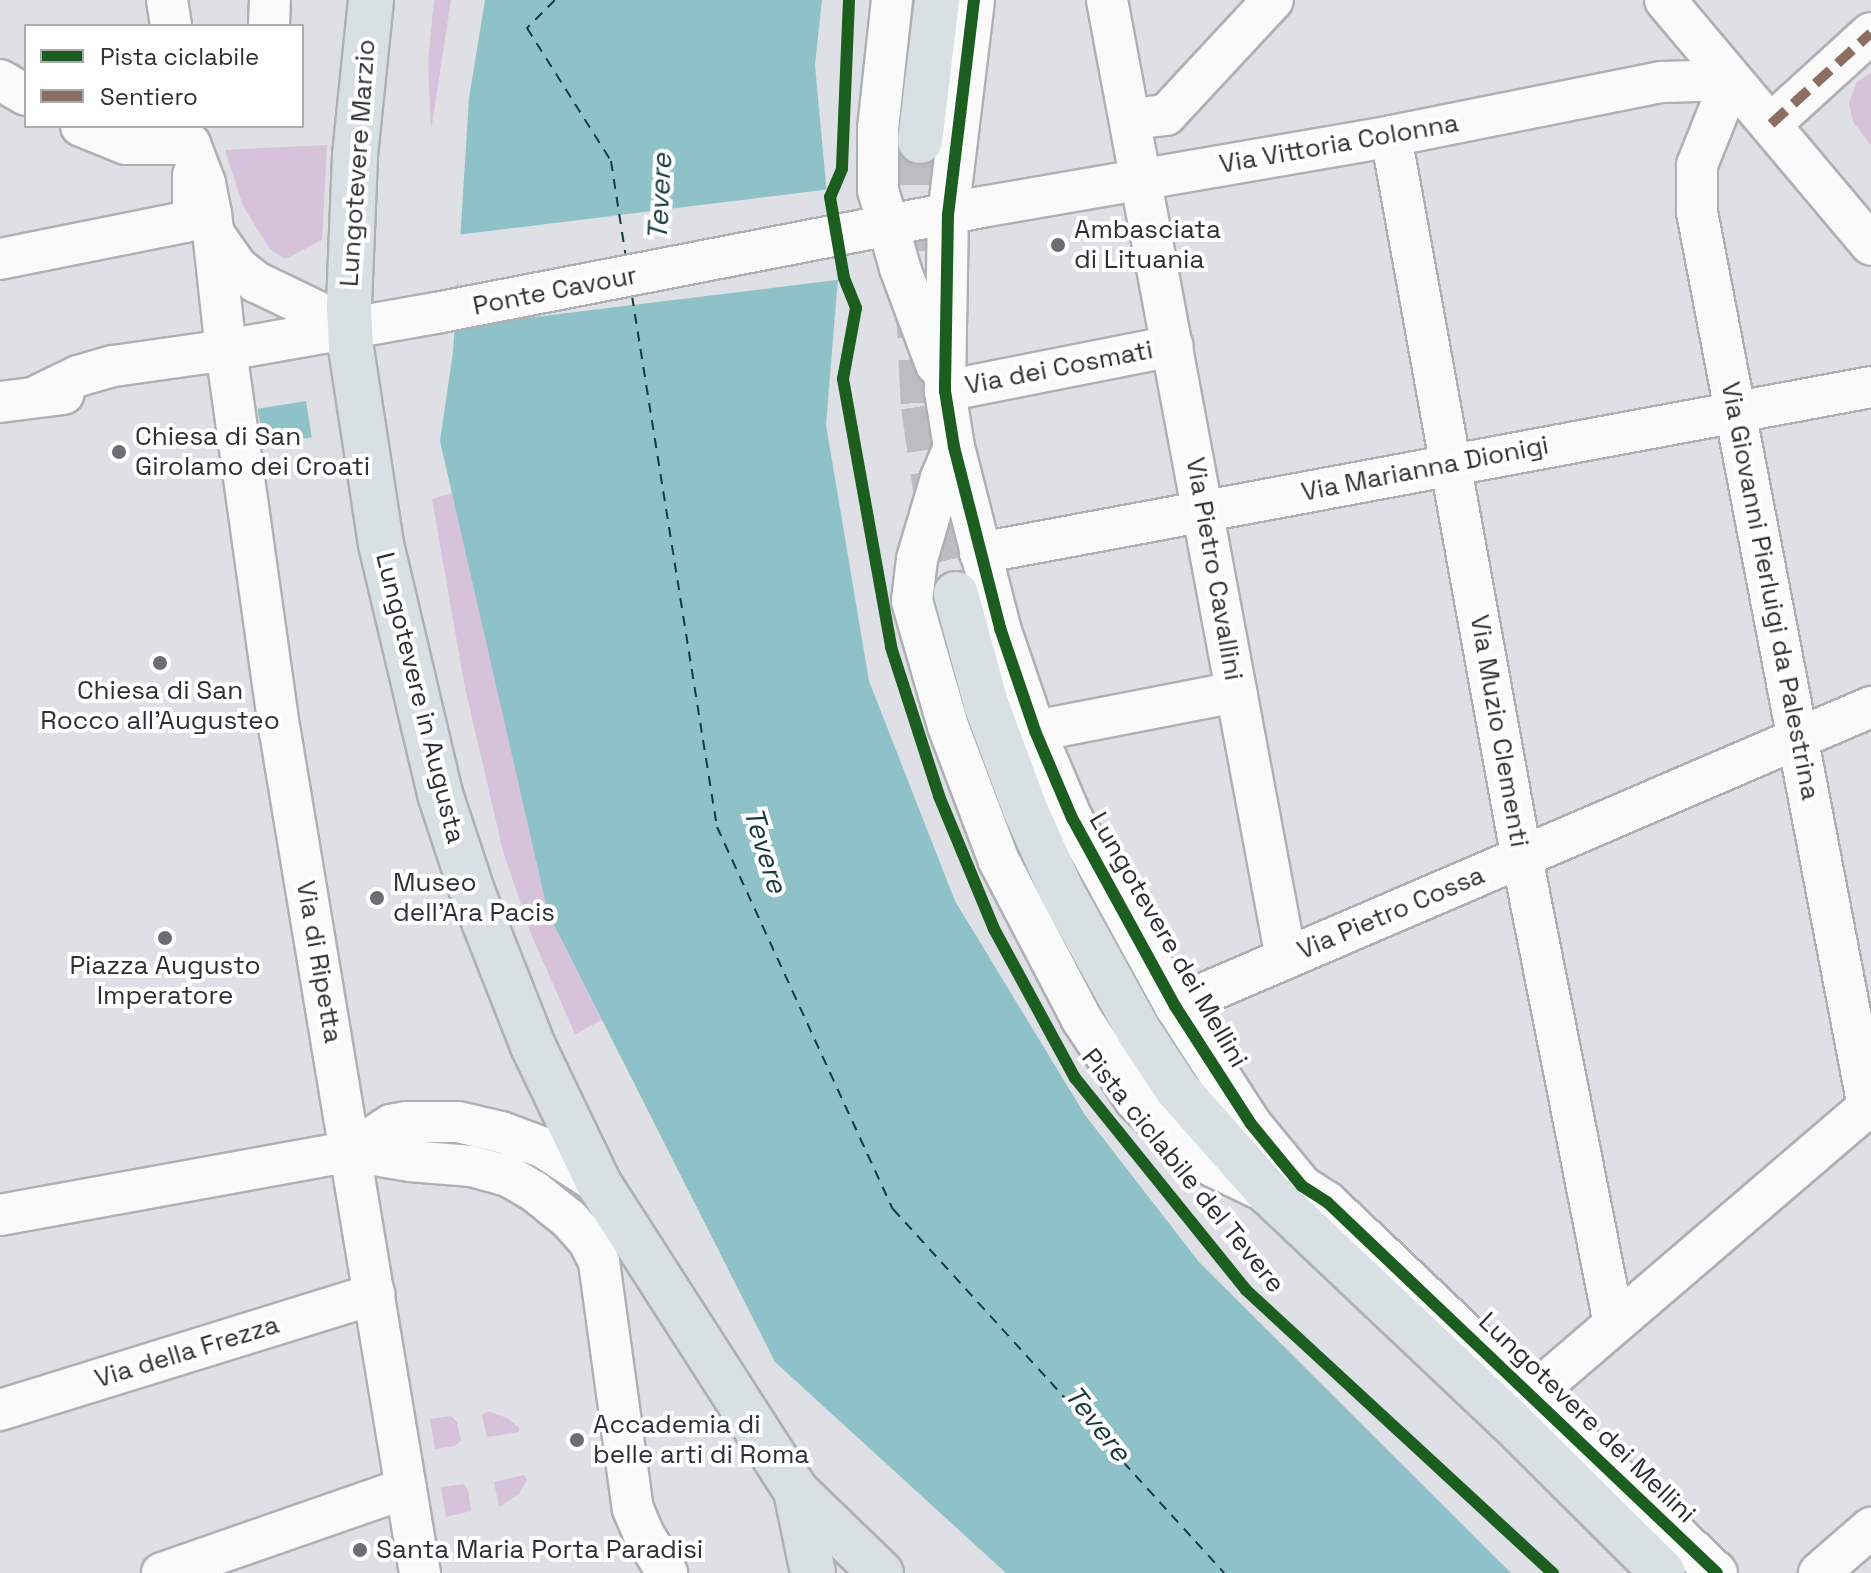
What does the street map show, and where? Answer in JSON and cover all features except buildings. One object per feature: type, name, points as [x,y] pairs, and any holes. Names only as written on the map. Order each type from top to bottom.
[{"type":"main road","name":"Lungotevere Marzio","points":[[349,327],[355,156],[371,0]]},
{"type":"main road","points":[[920,141],[937,0]]},
{"type":"main road","name":"Lungotevere in Augusta","points":[[349,327],[381,544],[440,794],[472,891],[533,1046],[599,1184],[796,1491],[881,1573]]},
{"type":"main road","name":"Lungotevere dei Mellini","points":[[956,594],[986,704],[1025,809],[1097,959],[1140,1033],[1193,1111],[1270,1194],[1519,1406],[1663,1573]]},
{"type":"main road","points":[[796,1491],[813,1573]]},
{"type":"street","points":[[167,0],[171,24]]},
{"type":"street","points":[[269,24],[270,0]]},
{"type":"street","points":[[892,0],[882,74],[877,146],[878,190],[945,391]]},
{"type":"street","name":"Lungotevere dei Mellini","points":[[974,0],[948,214],[945,391],[954,447],[1000,628],[1035,731],[1092,858],[1175,1006],[1251,1124],[1302,1186],[1327,1202],[1519,1406],[1717,1573]]},
{"type":"street","name":"Via Pietro Cavallini","points":[[1107,0],[1132,119],[1286,958]]},
{"type":"street","points":[[1132,119],[1166,115],[1273,0]]},
{"type":"street","points":[[1665,0],[1871,245]]},
{"type":"street","points":[[1771,124],[1871,33]]},
{"type":"street","points":[[0,80],[24,94]]},
{"type":"street","name":"Via Vittoria Colonna","points":[[948,214],[1391,136],[1662,82],[1731,80]]},
{"type":"street","name":"Via Giovanni Pierluigi da Palestrina","points":[[1731,80],[1697,165],[1695,192],[1870,1106]]},
{"type":"street","points":[[86,128],[126,144],[189,135]]},
{"type":"street","name":"Via di Ripetta","points":[[189,135],[205,183],[195,229],[226,350],[280,732],[420,1573]]},
{"type":"street","name":"Via Muzio Clementi","points":[[1391,136],[1522,857],[1614,1324]]},
{"type":"street","name":"Ponte Cavour","points":[[226,350],[842,237],[948,214]]},
{"type":"street","points":[[0,259],[195,229],[256,282],[349,327]]},
{"type":"street","name":"Via dei Cosmati","points":[[945,391],[1173,346]]},
{"type":"street","points":[[0,402],[39,395],[95,393],[174,378],[202,368],[226,350]]},
{"type":"street","name":"Via Marianna Dionigi","points":[[980,553],[1871,387]]},
{"type":"street","points":[[954,447],[941,478],[917,559],[912,601],[943,714],[999,861],[1068,995],[1135,1100],[1179,1143],[1214,1167],[1270,1194]]},
{"type":"street","points":[[1035,731],[1236,692]]},
{"type":"street","name":"Via Pietro Cossa","points":[[1175,1006],[1871,707]]},
{"type":"street","points":[[1519,1406],[1870,1106]]},
{"type":"street","points":[[351,1151],[391,1125],[458,1122],[501,1132],[544,1148],[599,1184]]},
{"type":"street","points":[[0,1215],[351,1151],[410,1161],[471,1166],[508,1176],[546,1200],[588,1240],[602,1276],[633,1509],[643,1533],[667,1573]]},
{"type":"street","name":"Via della Frezza","points":[[0,1410],[374,1294]]},
{"type":"street","points":[[162,1573],[406,1488]]},
{"type":"street","points":[[1819,1573],[1871,1528]]},
{"type":"shaded area","points":[[434,0],[451,0],[431,131],[428,62]]},
{"type":"shaded area","points":[[1871,73],[1871,145],[1853,122],[1849,103],[1857,82]]},
{"type":"shaded area","points":[[327,145],[322,240],[285,259],[270,249],[243,206],[225,150]]},
{"type":"shaded area","points":[[452,493],[548,913],[602,1020],[575,1034],[531,934],[503,851],[465,688],[432,499]]},
{"type":"shaded area","points":[[488,1411],[507,1418],[519,1428],[519,1432],[487,1437],[482,1415]]},
{"type":"shaded area","points":[[451,1416],[457,1422],[461,1441],[455,1446],[435,1449],[430,1419]]},
{"type":"shaded area","points":[[524,1475],[527,1480],[519,1494],[499,1507],[494,1482]]},
{"type":"shaded area","points":[[464,1484],[471,1511],[446,1517],[441,1487]]},
{"type":"water","name":"Tevere","points":[[485,0],[822,0],[815,65],[827,195],[839,266],[826,425],[869,681],[955,901],[1085,1115],[1199,1262],[1511,1573],[1006,1573],[775,1362],[548,913],[440,441],[453,352],[469,98]]},
{"type":"water","points":[[306,401],[312,438],[263,445],[258,409]]},
{"type":"pier","points":[[831,189],[842,279],[463,326],[452,236]]},
{"type":"ferry route","points":[[555,0],[527,28],[611,161],[626,258]]},
{"type":"ferry route","points":[[632,296],[717,827],[893,1209],[1224,1573]]},
{"type":"tunnel","points":[[920,141],[917,293],[923,406],[939,517],[956,594]]},
{"type":"marked path","points":[[1771,124],[1871,33]]},
{"type":"cycle path","name":"Pista ciclabile del Tevere","points":[[849,0],[842,169],[830,197],[844,278],[856,308],[843,379],[891,647],[939,796],[994,929],[1075,1078],[1246,1290],[1553,1573]]},
{"type":"cycle path","points":[[974,0],[948,214],[945,391],[954,447],[1000,628],[1035,731],[1072,818],[1175,1006],[1251,1124],[1302,1186],[1327,1202],[1717,1573]]},
{"type":"place","name":"Ambasciata di Lituania","points":[[1058,245]]},
{"type":"place","name":"Chiesa di San Girolamo dei Croati","points":[[119,452]]},
{"type":"place","name":"Chiesa di San Rocco all'Augusteo","points":[[160,663]]},
{"type":"place","name":"Museo dell'Ara Pacis","points":[[377,898]]},
{"type":"place","name":"Piazza Augusto Imperatore","points":[[165,938]]},
{"type":"place","name":"Accademia di belle arti di Roma","points":[[577,1440]]},
{"type":"place","name":"Santa Maria Porta Paradisi","points":[[360,1550]]}]
